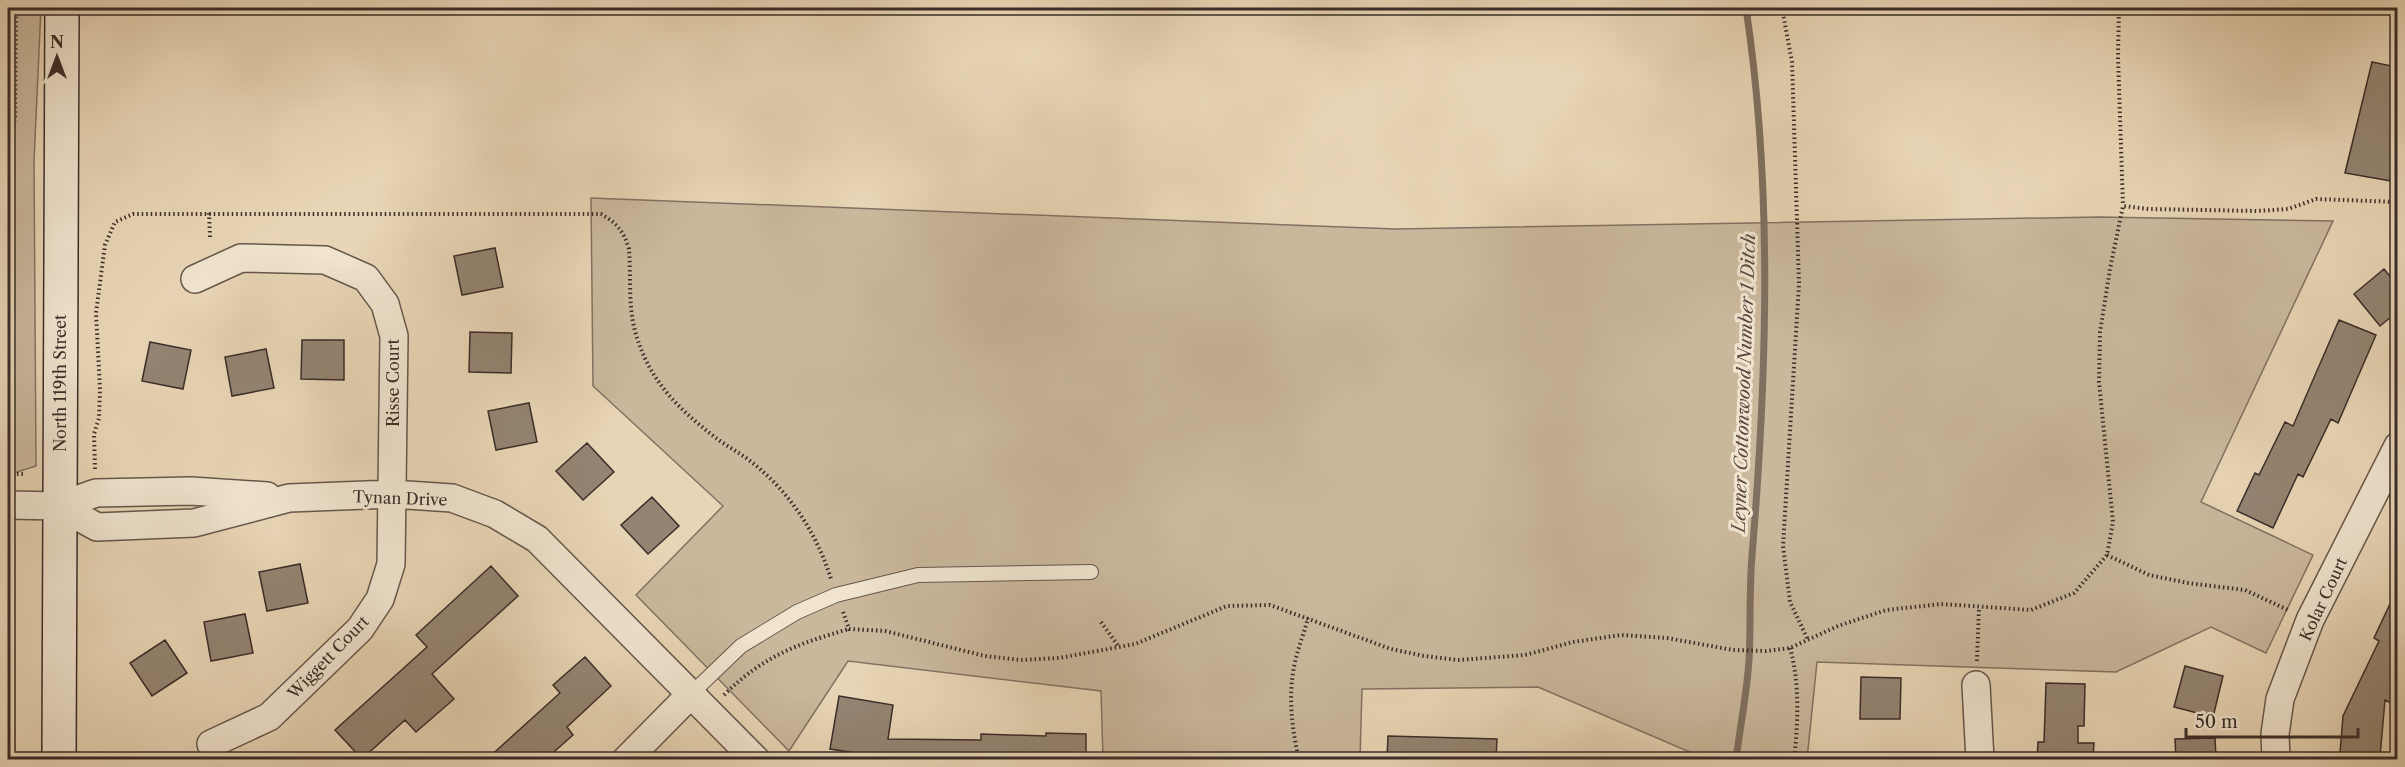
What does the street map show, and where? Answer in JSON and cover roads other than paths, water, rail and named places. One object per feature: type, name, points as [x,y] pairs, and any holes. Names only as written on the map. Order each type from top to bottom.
[{"type":"street","name":"North 119th Street","points":[[59,759],[62,8]]},
{"type":"street","name":"Risse Court","points":[[195,279],[241,258],[325,260],[366,278],[385,304],[394,336],[392,494]]},
{"type":"street","name":"Kolar Court","points":[[2276,759],[2275,734],[2280,699],[2310,620],[2397,446]]},
{"type":"street","name":"Tynan Drive","points":[[59,506],[97,527],[194,523],[289,498],[392,494],[452,498],[495,514],[537,539],[756,759]]},
{"type":"street","name":"Wiggett Court","points":[[211,744],[269,717],[360,629],[380,599],[391,564],[392,494]]},
{"type":"street","points":[[8,505],[59,506]]},
{"type":"street","points":[[1976,685],[1980,759]]},
{"type":"street","points":[[626,759],[691,694]]},
{"type":"lane","points":[[691,694],[741,646],[797,612],[836,595],[918,575],[1091,573]]},
{"type":"waterway","name":"Leyner Cottonwood Number 1 Ditch","points":[[1736,760],[1749,660],[1751,569],[1764,350],[1765,281],[1760,144],[1755,76],[1746,8]]}]
